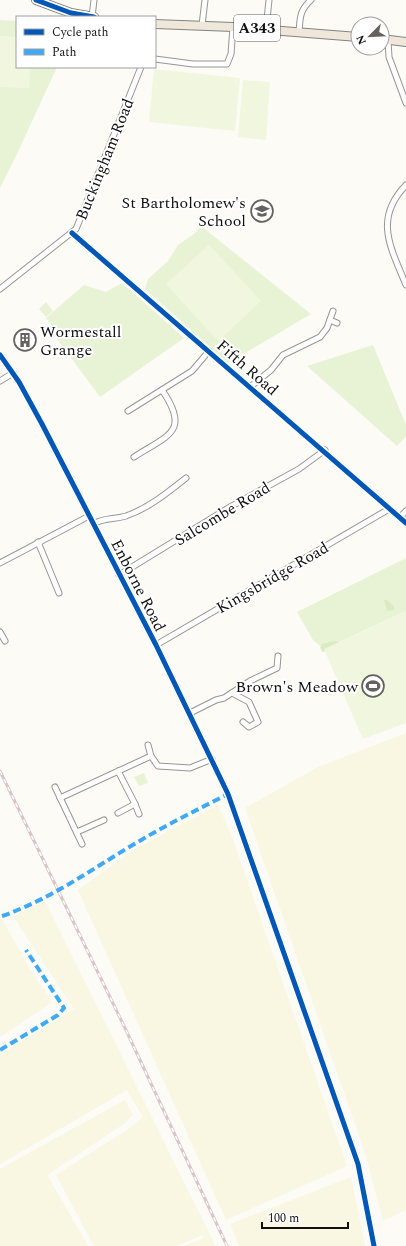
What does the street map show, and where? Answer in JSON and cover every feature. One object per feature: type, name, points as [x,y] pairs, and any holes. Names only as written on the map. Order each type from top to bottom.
[{"type":"main road","points":[[36,0],[72,13],[88,16]]},
{"type":"main road","name":"A343","points":[[156,24],[266,29],[350,36]]},
{"type":"main road","points":[[390,40],[406,42]]},
{"type":"street","points":[[93,16],[94,0]]},
{"type":"street","points":[[202,25],[205,0]]},
{"type":"street","points":[[266,29],[269,0]]},
{"type":"street","points":[[299,32],[302,8],[311,0]]},
{"type":"street","points":[[156,59],[193,64],[227,64],[231,54],[233,27]]},
{"type":"street","points":[[389,56],[406,103]]},
{"type":"street","name":"Buckingham Road","points":[[0,289],[72,233],[81,218],[141,68]]},
{"type":"street","points":[[406,185],[396,195],[387,218],[387,236],[406,285]]},
{"type":"street","name":"Fifth Road","points":[[72,233],[134,288],[325,450],[406,523]]},
{"type":"street","points":[[250,387],[271,370],[283,355],[320,337],[328,328],[333,311]]},
{"type":"street","points":[[330,320],[338,323]]},
{"type":"street","points":[[128,411],[192,371],[209,351]]},
{"type":"street","name":"Enborne Road","points":[[0,355],[13,373],[39,419],[156,645],[212,759],[242,834],[358,1164],[374,1246]]},
{"type":"street","points":[[0,382],[13,373]]},
{"type":"street","points":[[134,457],[172,431],[176,424],[175,413],[162,390]]},
{"type":"street","name":"Salcombe Road","points":[[120,575],[230,507],[299,469],[325,450]]},
{"type":"street","points":[[93,524],[107,518],[126,516],[143,509],[161,498],[186,478]]},
{"type":"street","name":"Kingsbridge Road","points":[[156,645],[389,509]]},
{"type":"street","points":[[400,517],[406,511]]},
{"type":"street","points":[[0,563],[89,516]]},
{"type":"street","points":[[38,542],[59,593]]},
{"type":"street","points":[[0,632],[4,641]]},
{"type":"street","points":[[190,713],[232,693],[250,681],[277,668],[278,656]]},
{"type":"street","points":[[232,693],[249,702],[258,722],[249,727],[243,722]]},
{"type":"street","points":[[148,745],[150,756],[158,766],[182,769],[199,766],[212,759]]},
{"type":"street","points":[[60,798],[150,756]]},
{"type":"street","points":[[118,771],[139,814]]},
{"type":"street","points":[[55,787],[82,844]]},
{"type":"street","points":[[118,813],[134,804]]},
{"type":"street","points":[[77,832],[104,820]]},
{"type":"shaded area","points":[[406,733],[406,1210],[383,1221],[365,1153],[245,808],[318,767]]},
{"type":"shaded area","points":[[218,805],[232,837],[347,1166],[226,1220],[78,890],[135,849]]},
{"type":"shaded area","points":[[45,901],[215,1246],[184,1246],[204,1238],[202,1235],[177,1246],[94,1246],[56,1175],[130,1128],[143,1117],[127,1090],[0,1164],[0,1055],[74,1009],[13,916]]},
{"type":"shaded area","points":[[2,919],[31,971],[52,1002],[0,1037],[0,920]]},
{"type":"shaded area","points":[[125,1100],[133,1115],[125,1123],[47,1175],[88,1246],[0,1246],[0,1169]]},
{"type":"shaded area","points":[[351,1177],[365,1246],[239,1246],[230,1224]]},
{"type":"green space","points":[[0,20],[16,21],[16,68],[57,68],[0,188]]},
{"type":"green space","points":[[0,36],[16,37],[16,68],[30,68],[29,88],[0,87]]},
{"type":"green space","points":[[154,69],[240,78],[235,131],[149,122]]},
{"type":"green space","points":[[243,80],[270,82],[266,140],[238,137]]},
{"type":"green space","points":[[201,226],[311,314],[228,363],[145,289],[148,279],[168,261],[178,245],[194,234]]},
{"type":"green space","points":[[209,245],[261,301],[218,341],[166,284]]},
{"type":"green space","points":[[122,283],[184,338],[100,397],[55,336],[57,333],[46,318],[84,285],[106,292]]},
{"type":"green space","points":[[46,302],[53,311],[46,317],[39,309]]},
{"type":"green space","points":[[373,345],[406,425],[406,436],[397,446],[307,366]]},
{"type":"green space","points":[[406,558],[406,611],[324,649],[313,640],[297,612]]},
{"type":"green space","points":[[384,600],[387,600],[394,606],[394,610],[387,611]]},
{"type":"green space","name":"Brown's Meadow","points":[[406,611],[406,723],[363,739],[324,649]]},
{"type":"green space","points":[[334,641],[342,643],[323,652],[320,648],[322,644]]},
{"type":"green space","points":[[144,773],[148,783],[139,786],[134,777]]},
{"type":"railway","points":[[0,771],[125,1028],[227,1246]]},
{"type":"marked path","points":[[2,916],[37,901],[71,883],[147,836],[228,794]]},
{"type":"marked path","points":[[0,1050],[58,1015],[64,1008],[26,950]]},
{"type":"cycle path","points":[[36,0],[71,13],[88,16]]},
{"type":"cycle path","points":[[72,233],[406,523]]},
{"type":"cycle path","points":[[0,355],[19,382],[42,424],[156,645],[228,794],[358,1164],[374,1246]]},
{"type":"place","name":"St Bartholomew's School","points":[[262,211]]},
{"type":"place","name":"Wormestall Grange","points":[[25,340]]},
{"type":"place","name":"Brown's Meadow","points":[[373,686]]}]
